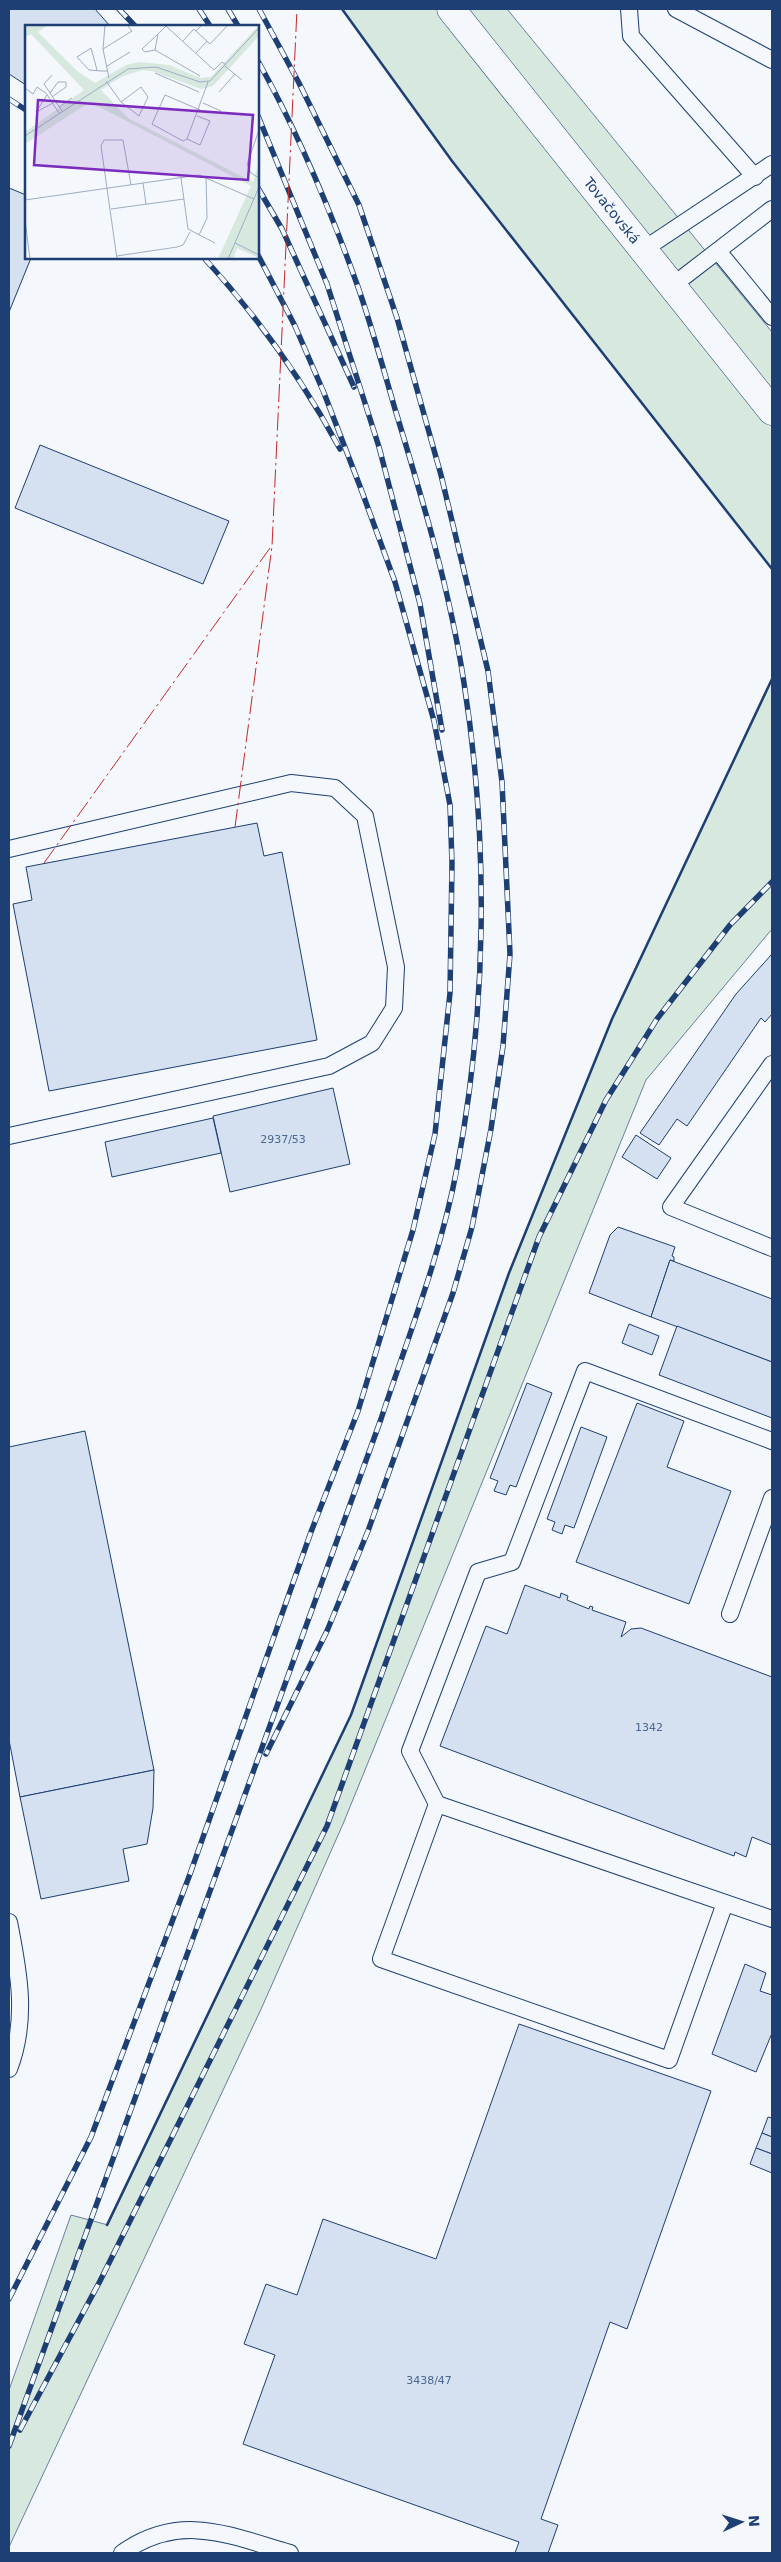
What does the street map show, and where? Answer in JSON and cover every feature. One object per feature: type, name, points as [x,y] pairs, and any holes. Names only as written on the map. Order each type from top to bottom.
[{"type":"main road","name":"Tovačovská","points":[[451,9],[772,411]]},
{"type":"lane","points":[[629,9],[631,36],[755,177]]},
{"type":"lane","points":[[676,9],[772,60]]},
{"type":"lane","points":[[643,250],[772,164]]},
{"type":"lane","points":[[672,286],[772,209]]},
{"type":"lane","points":[[718,251],[772,317]]},
{"type":"lane","points":[[9,849],[291,783],[335,788],[365,816],[396,967],[394,1008],[372,1044],[328,1066],[9,1136]]},
{"type":"lane","points":[[772,1064],[671,1208],[772,1248]]},
{"type":"lane","points":[[772,1441],[585,1371],[512,1562],[478,1572],[410,1751],[437,1804],[772,1919]]},
{"type":"lane","points":[[730,1614],[772,1498]]},
{"type":"lane","points":[[437,1804],[381,1959],[669,2060],[725,1903]]},
{"type":"lane","points":[[9,1922],[19,1970],[22,2015],[11,2060]]},
{"type":"lane","points":[[122,2553],[139,2542],[162,2532],[187,2530],[215,2532],[290,2553]]},
{"type":"shaded area","points":[[342,9],[507,9],[772,332],[772,569],[452,161]]},
{"type":"shaded area","points":[[772,679],[772,929],[646,1080],[343,1824],[262,2007],[9,2547],[9,2390],[71,2215],[108,2225],[351,1715],[509,1273],[612,1019]]},
{"type":"building","points":[[9,9],[95,9],[109,25],[25,25],[25,84],[9,74]]},
{"type":"building","points":[[9,188],[25,195],[25,259],[31,259],[9,312]]},
{"type":"building","points":[[40,445],[229,521],[203,584],[15,508]]},
{"type":"building","points":[[257,823],[264,856],[282,852],[317,1040],[49,1091],[13,904],[32,900],[26,867]]},
{"type":"building","points":[[772,954],[772,1014],[765,1022],[761,1018],[687,1126],[677,1119],[659,1145],[640,1133],[736,994]]},
{"type":"building","points":[[333,1088],[350,1164],[230,1192],[213,1116]]},
{"type":"building","points":[[213,1118],[221,1153],[112,1177],[105,1142]]},
{"type":"building","points":[[636,1135],[671,1158],[657,1179],[622,1157]]},
{"type":"building","points":[[618,1227],[675,1247],[672,1256],[674,1261],[670,1260],[651,1317],[589,1293],[610,1235]]},
{"type":"building","points":[[670,1260],[772,1299],[772,1362],[651,1317]]},
{"type":"building","points":[[629,1324],[659,1336],[652,1355],[622,1343]]},
{"type":"building","points":[[677,1326],[772,1362],[772,1418],[659,1375]]},
{"type":"building","points":[[527,1383],[552,1393],[516,1487],[510,1485],[506,1495],[494,1491],[498,1481],[490,1478]]},
{"type":"building","points":[[637,1403],[684,1421],[667,1467],[731,1491],[689,1604],[576,1562]]},
{"type":"building","points":[[581,1427],[607,1437],[574,1528],[565,1525],[562,1534],[552,1530],[555,1522],[547,1519]]},
{"type":"building","points":[[85,1431],[154,1770],[20,1797],[9,1740],[9,1447]]},
{"type":"building","points":[[525,1585],[560,1598],[561,1593],[568,1596],[567,1600],[589,1609],[590,1606],[593,1607],[592,1610],[626,1622],[621,1637],[631,1629],[641,1628],[772,1677],[772,1845],[752,1837],[746,1857],[735,1852],[734,1856],[440,1746],[486,1626],[507,1634]]},
{"type":"building","points":[[154,1770],[153,1808],[147,1844],[123,1849],[129,1881],[41,1899],[20,1797]]},
{"type":"building","points":[[745,1964],[766,1973],[760,1991],[772,1995],[772,2033],[756,2072],[712,2054]]},
{"type":"building","points":[[519,2024],[711,2091],[627,2329],[610,2322],[541,2519],[558,2525],[548,2553],[515,2553],[519,2542],[243,2444],[275,2355],[244,2344],[266,2284],[297,2295],[323,2219],[436,2259]]},
{"type":"building","points":[[768,2117],[772,2118],[772,2137],[762,2133]]},
{"type":"building","points":[[762,2133],[772,2137],[772,2154],[756,2148]]},
{"type":"building","points":[[756,2148],[772,2154],[772,2173],[750,2164]]},
{"type":"railway","points":[[119,9],[134,25]]},
{"type":"railway","points":[[199,9],[209,25]]},
{"type":"railway","points":[[228,9],[237,25]]},
{"type":"railway","points":[[259,9],[299,83],[359,205],[397,318],[441,475],[488,671],[502,782],[510,954],[503,1046],[491,1129],[472,1227],[453,1293],[368,1531],[327,1631],[266,1754]]},
{"type":"railway","points":[[9,2446],[381,1419],[423,1295],[442,1232],[457,1168],[474,1048],[481,926],[478,804],[464,683],[451,613],[425,510],[358,287],[313,172],[259,63]]},
{"type":"railway","points":[[9,99],[25,109]]},
{"type":"railway","points":[[259,118],[327,284],[379,447],[420,604],[442,730]]},
{"type":"railway","points":[[259,190],[282,229],[354,387]]},
{"type":"railway","points":[[9,2299],[91,2137],[190,1874],[311,1532],[358,1411],[413,1230],[435,1134],[450,993],[452,863],[450,805],[434,721],[395,582],[361,489],[324,393],[295,326],[259,257]]},
{"type":"railway","points":[[205,259],[242,302],[278,349],[340,449]]},
{"type":"railway","points":[[20,2430],[100,2281],[327,1826],[539,1237],[606,1100],[657,1019],[730,925],[772,882]]},
{"type":"wall","points":[[342,9],[452,161],[772,569]]},
{"type":"wall","points":[[107,2225],[351,1715],[509,1273],[612,1019],[772,679]]},
{"type":"power","points":[[235,827],[272,546],[297,9]]},
{"type":"power","points":[[44,863],[270,548]]}]
